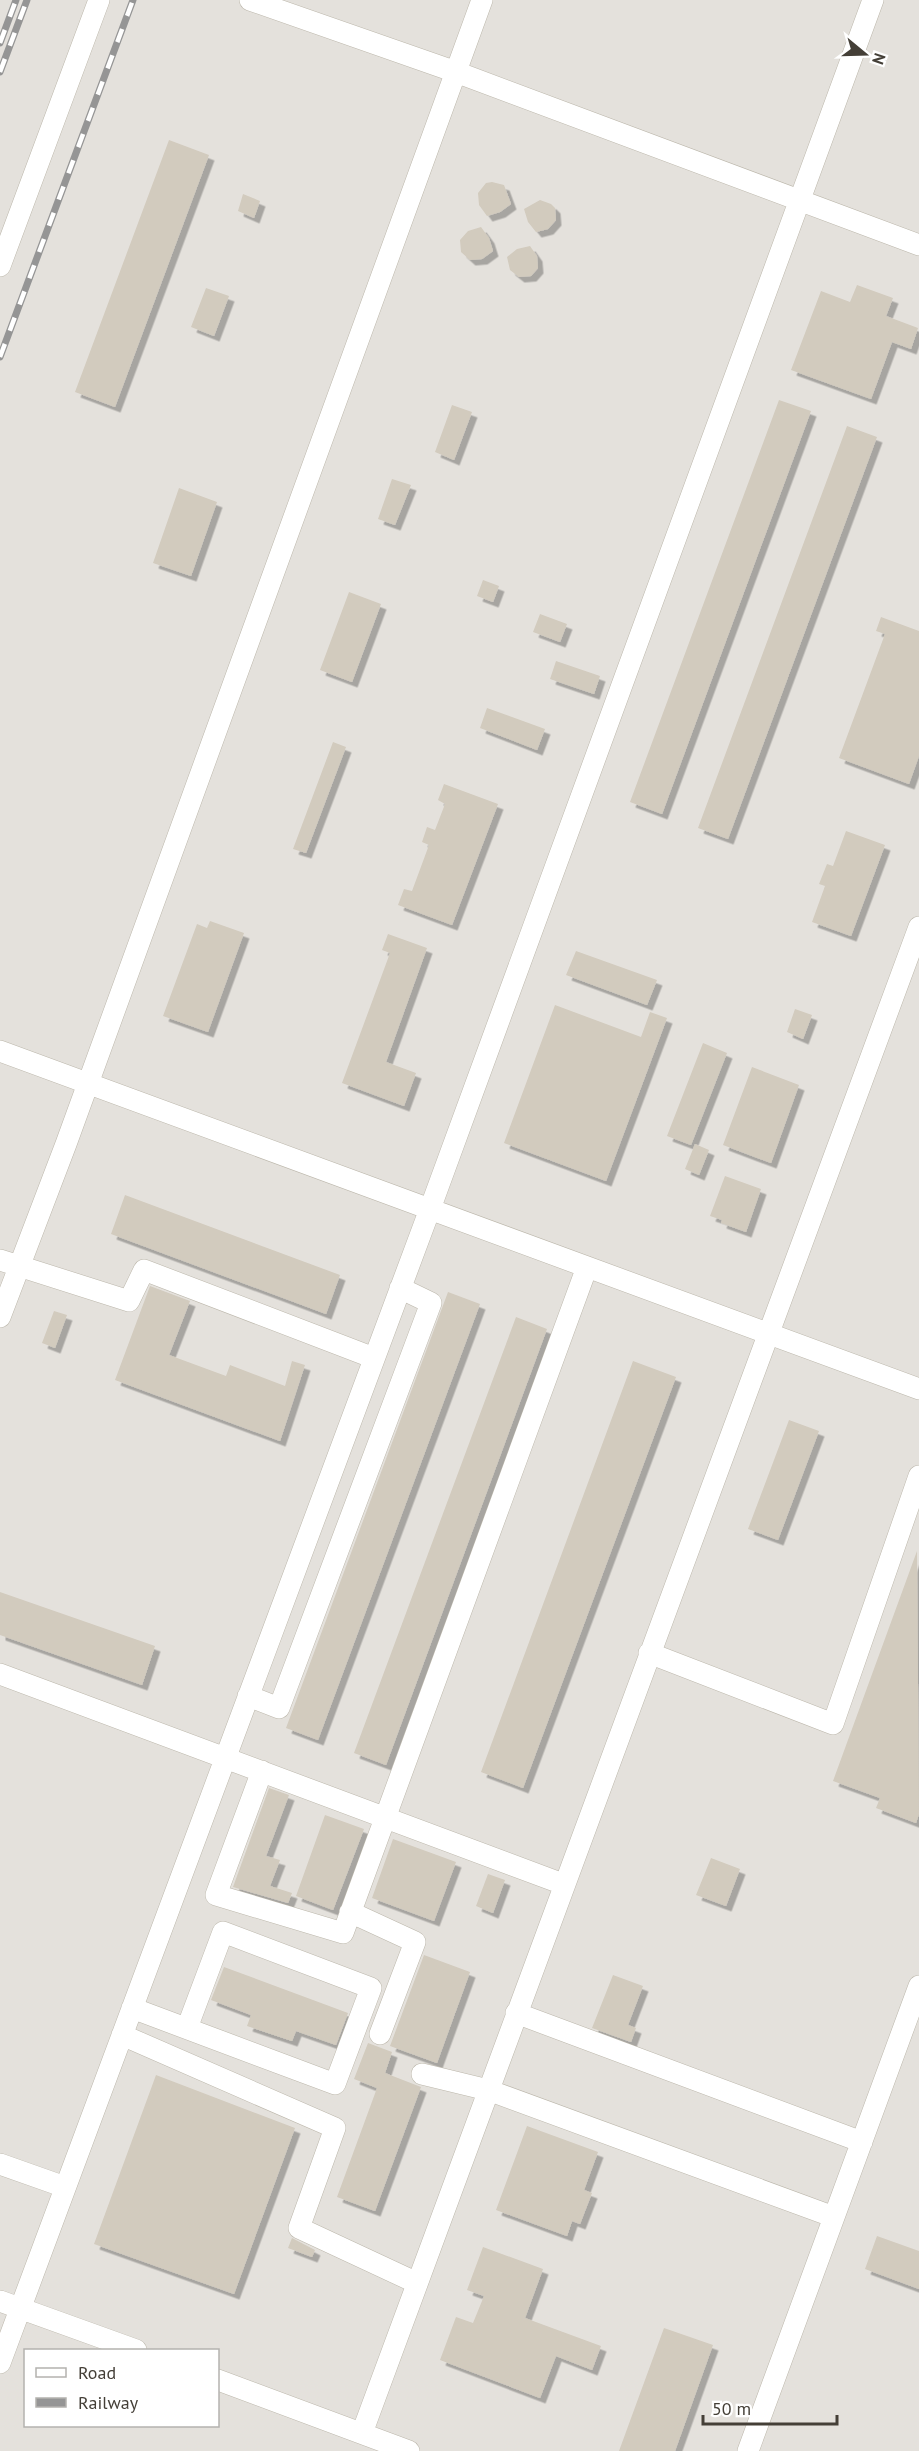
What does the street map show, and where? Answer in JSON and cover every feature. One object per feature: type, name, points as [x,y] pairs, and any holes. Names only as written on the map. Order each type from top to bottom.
[{"type":"lane","points":[[0,266],[99,0]]},
{"type":"lane","points":[[250,0],[456,72],[919,245]]},
{"type":"lane","points":[[0,1317],[10,1263],[88,1082],[482,0]]},
{"type":"lane","points":[[0,2363],[430,1209],[798,199],[873,0]]},
{"type":"lane","points":[[362,2433],[563,1884],[919,927]]},
{"type":"lane","points":[[0,1051],[919,1389]]},
{"type":"lane","points":[[10,1263],[129,1301],[144,1270],[374,1358]]},
{"type":"lane","points":[[262,1772],[216,1894],[343,1932],[587,1267]]},
{"type":"lane","points":[[248,1696],[279,1708],[431,1303],[400,1288]]},
{"type":"lane","points":[[649,1653],[833,1724],[919,1476]]},
{"type":"lane","points":[[0,1674],[563,1884]]},
{"type":"lane","points":[[350,1912],[415,1942],[380,2034]]},
{"type":"lane","points":[[132,2008],[335,2084],[371,1988],[223,1932],[187,2028]]},
{"type":"lane","points":[[748,2451],[919,1986]]},
{"type":"lane","points":[[516,2013],[862,2142]]},
{"type":"lane","points":[[122,2035],[335,2128],[299,2228],[417,2283]]},
{"type":"lane","points":[[422,2074],[488,2090],[834,2217]]},
{"type":"lane","points":[[0,2164],[65,2187]]},
{"type":"lane","points":[[0,2301],[133,2349]]},
{"type":"lane","points":[[219,2380],[409,2451]]},
{"type":"shaded area","points":[[0,0],[919,0],[919,2451],[0,2451]]},
{"type":"building","points":[[169,140],[209,155],[115,407],[75,392]]},
{"type":"building","points":[[486,183],[504,185],[511,204],[500,212],[487,216],[479,205],[478,193]]},
{"type":"building","points":[[243,194],[260,201],[254,218],[238,211]]},
{"type":"building","points":[[540,200],[555,208],[556,220],[548,229],[536,232],[528,222],[524,209]]},
{"type":"building","points":[[481,227],[489,238],[493,251],[482,259],[470,260],[461,252],[460,240],[468,231]]},
{"type":"building","points":[[530,246],[537,256],[538,268],[531,276],[519,277],[510,270],[507,257],[517,249]]},
{"type":"building","points":[[857,285],[893,298],[886,316],[918,328],[911,349],[892,342],[871,399],[791,370],[821,291],[850,302]]},
{"type":"building","points":[[206,288],[229,296],[214,336],[191,327]]},
{"type":"building","points":[[779,400],[811,411],[662,814],[630,802]]},
{"type":"building","points":[[452,405],[472,412],[454,460],[435,452]]},
{"type":"building","points":[[847,426],[877,437],[728,839],[698,828]]},
{"type":"building","points":[[392,479],[411,485],[395,525],[378,519]]},
{"type":"building","points":[[179,488],[217,502],[191,576],[153,563]]},
{"type":"building","points":[[483,580],[499,586],[493,602],[477,596]]},
{"type":"building","points":[[349,592],[381,604],[352,682],[320,670]]},
{"type":"building","points":[[540,614],[567,624],[560,642],[533,632]]},
{"type":"building","points":[[881,617],[919,631],[919,756],[909,784],[839,758],[885,634],[876,631]]},
{"type":"building","points":[[556,661],[600,676],[594,694],[550,679]]},
{"type":"building","points":[[487,708],[545,729],[537,750],[480,728]]},
{"type":"building","points":[[333,742],[346,747],[306,853],[293,849]]},
{"type":"building","points":[[444,784],[498,804],[452,925],[398,905],[404,889],[412,891],[429,845],[422,842],[427,827],[435,830],[445,804],[438,800]]},
{"type":"building","points":[[846,831],[885,845],[851,936],[812,922],[825,886],[819,884],[827,864],[833,866]]},
{"type":"building","points":[[210,921],[244,933],[208,1032],[163,1016],[197,924],[207,928]]},
{"type":"building","points":[[388,934],[427,948],[386,1062],[416,1073],[404,1106],[342,1083],[390,953],[382,950]]},
{"type":"building","points":[[576,951],[657,980],[647,1005],[566,975]]},
{"type":"building","points":[[555,1005],[641,1037],[650,1012],[667,1018],[606,1181],[504,1143]]},
{"type":"building","points":[[795,1009],[812,1015],[803,1039],[787,1032]]},
{"type":"building","points":[[703,1043],[727,1053],[691,1145],[667,1136]]},
{"type":"building","points":[[752,1067],[799,1085],[771,1163],[723,1145]]},
{"type":"building","points":[[695,1144],[709,1150],[699,1175],[685,1169]]},
{"type":"building","points":[[725,1176],[761,1189],[746,1232],[721,1223],[722,1220],[710,1216]]},
{"type":"building","points":[[125,1195],[340,1275],[326,1314],[111,1234]]},
{"type":"building","points":[[150,1286],[190,1301],[169,1355],[226,1376],[230,1365],[285,1386],[292,1361],[305,1365],[280,1441],[115,1380]]},
{"type":"building","points":[[448,1292],[480,1304],[318,1740],[286,1728]]},
{"type":"building","points":[[54,1311],[67,1315],[55,1348],[42,1343]]},
{"type":"building","points":[[516,1317],[547,1329],[386,1765],[354,1753]]},
{"type":"building","points":[[633,1361],[676,1377],[523,1788],[481,1772]]},
{"type":"building","points":[[789,1420],[819,1431],[778,1540],[748,1529]]},
{"type":"building","points":[[917,1551],[919,1814],[916,1823],[876,1808],[880,1798],[833,1781]]},
{"type":"building","points":[[0,1592],[155,1646],[142,1685],[0,1635]]},
{"type":"building","points":[[269,1788],[289,1795],[266,1856],[280,1860],[270,1886],[292,1893],[288,1903],[233,1887]]},
{"type":"building","points":[[325,1815],[364,1829],[333,1910],[296,1896]]},
{"type":"building","points":[[393,1839],[456,1862],[434,1921],[372,1898]]},
{"type":"building","points":[[711,1858],[740,1869],[726,1906],[696,1895]]},
{"type":"building","points":[[488,1874],[505,1880],[493,1913],[476,1906]]},
{"type":"building","points":[[424,1955],[470,1972],[437,2063],[390,2046]]},
{"type":"building","points":[[224,1967],[348,2013],[336,2045],[296,2031],[292,2041],[247,2026],[251,2015],[211,2000]]},
{"type":"building","points":[[613,1975],[643,1986],[628,2025],[636,2028],[631,2042],[592,2028]]},
{"type":"building","points":[[368,2043],[392,2052],[385,2073],[421,2087],[375,2211],[337,2197],[377,2088],[354,2079]]},
{"type":"building","points":[[156,2075],[295,2128],[234,2294],[94,2244]]},
{"type":"building","points":[[527,2126],[598,2152],[584,2190],[592,2193],[580,2224],[572,2221],[567,2236],[496,2210]]},
{"type":"building","points":[[877,2236],[919,2251],[919,2289],[865,2269]]},
{"type":"building","points":[[292,2238],[315,2250],[312,2257],[288,2248]]},
{"type":"building","points":[[483,2247],[543,2269],[525,2318],[601,2346],[592,2370],[556,2356],[540,2398],[440,2360],[456,2317],[473,2323],[484,2296],[467,2290]]},
{"type":"building","points":[[664,2328],[713,2345],[675,2451],[619,2451]]},
{"type":"railway","points":[[0,43],[16,0]]},
{"type":"railway","points":[[0,72],[27,0]]},
{"type":"railway","points":[[0,357],[133,0]]}]
